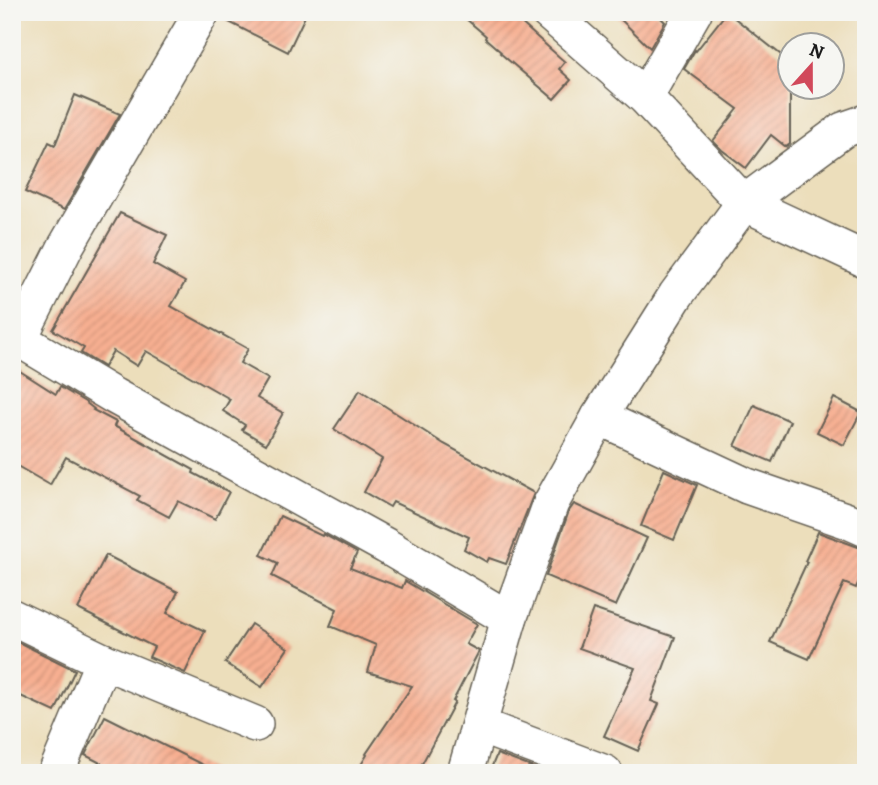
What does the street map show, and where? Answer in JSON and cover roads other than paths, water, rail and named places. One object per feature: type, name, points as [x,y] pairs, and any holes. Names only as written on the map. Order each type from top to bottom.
[{"type":"street","points":[[202,12],[65,246],[19,339],[114,396],[386,545],[509,620]]},
{"type":"street","points":[[548,12],[645,97],[744,203],[866,260]]},
{"type":"street","points":[[645,97],[694,12]]},
{"type":"street","points":[[466,773],[509,620],[551,503],[599,417],[676,295],[744,203],[843,130],[866,122]]},
{"type":"street","points":[[599,417],[747,486],[866,529]]},
{"type":"street","points":[[12,617],[103,661],[255,724]]},
{"type":"street","points":[[56,773],[103,661]]},
{"type":"street","points":[[480,726],[606,773]]}]
